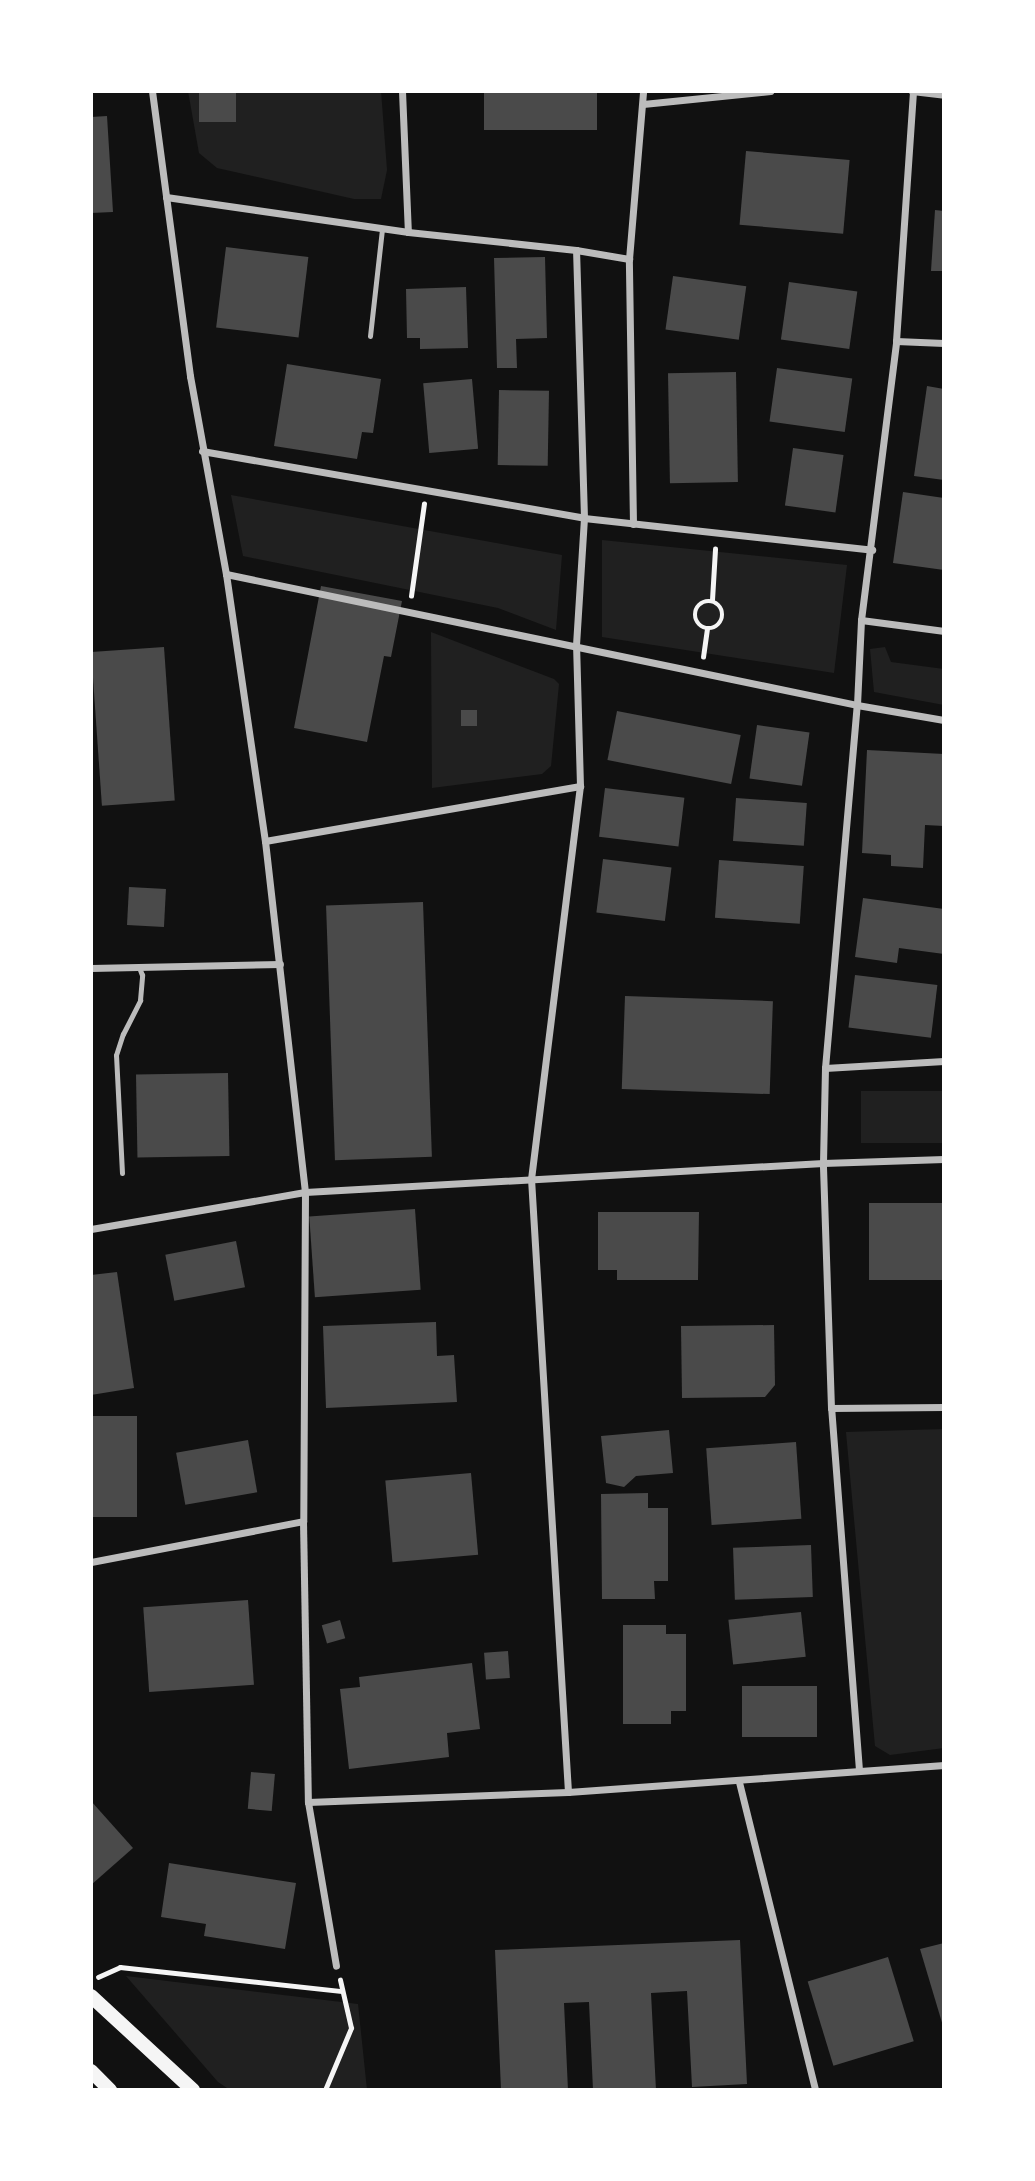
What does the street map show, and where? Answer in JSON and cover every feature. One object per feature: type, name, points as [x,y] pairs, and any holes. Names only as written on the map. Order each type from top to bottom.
[{"type":"main road","points":[[91,1996],[193,2090]]},
{"type":"main road","points":[[91,2071],[110,2090]]},
{"type":"street","points":[[152,91],[202,451],[226,573],[265,841],[304,1192],[303,1521],[308,1802],[336,1966]]},
{"type":"street","points":[[402,91],[408,232]]},
{"type":"street","points":[[634,524],[629,259],[643,91]]},
{"type":"street","points":[[643,104],[770,91]]},
{"type":"street","points":[[859,1770],[831,1408],[822,1163],[825,1068],[862,620],[896,341],[912,91],[944,95]]},
{"type":"street","points":[[166,197],[382,229],[576,250],[629,259]]},
{"type":"street","points":[[568,1792],[531,1179],[580,786],[576,645],[584,518],[576,250]]},
{"type":"street","points":[[896,341],[944,344]]},
{"type":"street","points":[[202,451],[584,518],[872,550]]},
{"type":"street","points":[[226,573],[857,705],[944,720]]},
{"type":"street","points":[[862,620],[944,631]]},
{"type":"street","points":[[265,841],[580,786]]},
{"type":"street","points":[[91,968],[280,964]]},
{"type":"street","points":[[825,1068],[944,1060]]},
{"type":"street","points":[[91,1229],[304,1192],[822,1163],[944,1159]]},
{"type":"street","points":[[831,1408],[944,1407]]},
{"type":"street","points":[[91,1563],[303,1521]]},
{"type":"street","points":[[308,1802],[740,1782],[944,1765]]},
{"type":"street","points":[[740,1782],[815,2090]]},
{"type":"lane","points":[[370,336],[382,229]]},
{"type":"lane","points":[[122,1173],[116,1055],[122,1034],[140,1000],[142,975],[139,967]]},
{"type":"path","points":[[409,611],[426,490]]},
{"type":"path","points":[[712,600],[716,533]]},
{"type":"path","points":[[707,629],[718,626],[723,619],[721,606],[712,600]]},
{"type":"path","points":[[707,629],[697,622],[695,613],[699,604],[712,600]]},
{"type":"path","points":[[701,672],[707,629]]},
{"type":"path","points":[[325,2090],[351,2028],[336,1966]]},
{"type":"path","points":[[91,1980],[120,1967],[342,1991]]},
{"type":"shaded area","points":[[188,91],[381,91],[387,170],[381,199],[354,199],[217,168],[199,153]]},
{"type":"shaded area","points":[[231,495],[562,555],[556,630],[498,608],[243,556]]},
{"type":"shaded area","points":[[602,540],[847,565],[834,673],[602,637]]},
{"type":"shaded area","points":[[431,632],[554,679],[559,684],[551,766],[542,774],[432,788]]},
{"type":"shaded area","points":[[885,647],[891,662],[944,669],[944,705],[874,692],[870,649]]},
{"type":"shaded area","points":[[861,1091],[944,1091],[944,1143],[861,1143]]},
{"type":"shaded area","points":[[944,1429],[944,1748],[890,1755],[875,1746],[846,1432]]},
{"type":"shaded area","points":[[126,1976],[358,2004],[367,2090],[230,2090],[218,2082]]},
{"type":"building","points":[[199,91],[236,91],[236,122],[199,122]]},
{"type":"building","points":[[484,91],[597,91],[597,130],[484,130]]},
{"type":"building","points":[[107,116],[113,212],[91,213],[91,117]]},
{"type":"building","points":[[746,151],[850,160],[843,234],[740,225]]},
{"type":"building","points":[[935,210],[944,211],[944,271],[931,271]]},
{"type":"building","points":[[226,247],[308,257],[299,338],[216,327]]},
{"type":"building","points":[[545,257],[547,338],[516,339],[517,368],[497,368],[494,258]]},
{"type":"building","points":[[673,276],[746,286],[739,340],[665,329]]},
{"type":"building","points":[[789,282],[857,292],[849,349],[781,339]]},
{"type":"building","points":[[466,287],[468,348],[420,349],[420,338],[407,338],[406,289]]},
{"type":"building","points":[[287,364],[381,379],[373,433],[362,432],[357,459],[274,446]]},
{"type":"building","points":[[777,368],[852,379],[845,432],[769,421]]},
{"type":"building","points":[[736,372],[738,482],[670,483],[668,373]]},
{"type":"building","points":[[472,379],[478,449],[429,453],[423,383]]},
{"type":"building","points":[[927,386],[944,389],[944,480],[914,476]]},
{"type":"building","points":[[499,390],[549,391],[548,466],[498,465]]},
{"type":"building","points":[[793,448],[844,455],[835,513],[785,505]]},
{"type":"building","points":[[903,492],[944,498],[944,570],[893,563]]},
{"type":"building","points":[[321,586],[402,601],[391,657],[384,656],[367,742],[294,728]]},
{"type":"building","points":[[164,647],[175,801],[102,806],[91,652]]},
{"type":"building","points":[[461,710],[477,710],[477,726],[461,726]]},
{"type":"building","points":[[617,711],[741,735],[731,784],[607,760]]},
{"type":"building","points":[[757,725],[809,732],[802,786],[749,778]]},
{"type":"building","points":[[867,750],[944,754],[944,826],[925,825],[923,868],[891,866],[891,855],[862,853]]},
{"type":"building","points":[[605,788],[684,798],[678,846],[599,837]]},
{"type":"building","points":[[736,798],[807,803],[804,846],[733,841]]},
{"type":"building","points":[[603,859],[671,867],[665,921],[596,913]]},
{"type":"building","points":[[719,860],[804,866],[800,924],[715,918]]},
{"type":"building","points":[[129,887],[166,889],[164,927],[127,925]]},
{"type":"building","points":[[863,898],[944,909],[944,954],[899,948],[897,963],[855,957]]},
{"type":"building","points":[[423,902],[432,1157],[335,1160],[326,905]]},
{"type":"building","points":[[855,975],[937,985],[931,1038],[849,1028]]},
{"type":"building","points":[[625,996],[773,1001],[770,1094],[622,1089]]},
{"type":"building","points":[[228,1073],[229,1156],[137,1158],[136,1075]]},
{"type":"building","points":[[869,1203],[944,1203],[944,1280],[869,1280]]},
{"type":"building","points":[[415,1209],[421,1290],[315,1297],[309,1216]]},
{"type":"building","points":[[598,1212],[699,1212],[698,1280],[617,1280],[617,1270],[598,1270]]},
{"type":"building","points":[[236,1241],[245,1287],[174,1301],[165,1255]]},
{"type":"building","points":[[117,1272],[134,1388],[91,1395],[91,1275]]},
{"type":"building","points":[[436,1322],[437,1356],[454,1355],[457,1402],[326,1408],[323,1326]]},
{"type":"building","points":[[774,1325],[775,1385],[765,1397],[682,1398],[681,1326]]},
{"type":"building","points":[[91,1416],[137,1416],[137,1517],[91,1517]]},
{"type":"building","points":[[669,1430],[673,1473],[636,1476],[624,1487],[606,1483],[601,1436]]},
{"type":"building","points":[[248,1440],[257,1492],[185,1505],[176,1453]]},
{"type":"building","points":[[796,1442],[801,1519],[712,1525],[706,1448]]},
{"type":"building","points":[[471,1473],[478,1555],[392,1562],[385,1480]]},
{"type":"building","points":[[648,1493],[648,1508],[668,1508],[668,1581],[654,1581],[655,1599],[602,1599],[601,1494]]},
{"type":"building","points":[[811,1545],[813,1597],[735,1600],[733,1548]]},
{"type":"building","points":[[248,1600],[254,1685],[149,1692],[143,1607]]},
{"type":"building","points":[[801,1612],[806,1657],[733,1664],[728,1620]]},
{"type":"building","points":[[340,1620],[345,1638],[327,1644],[322,1625]]},
{"type":"building","points":[[623,1625],[666,1625],[666,1634],[686,1634],[686,1711],[671,1711],[671,1724],[623,1724]]},
{"type":"building","points":[[508,1651],[510,1678],[486,1680],[484,1653]]},
{"type":"building","points":[[472,1663],[480,1729],[447,1733],[449,1757],[349,1769],[340,1689],[360,1687],[359,1677]]},
{"type":"building","points":[[742,1686],[817,1686],[817,1737],[742,1737]]},
{"type":"building","points":[[251,1772],[275,1774],[272,1811],[248,1809]]},
{"type":"building","points":[[91,1801],[133,1848],[91,1885]]},
{"type":"building","points":[[169,1863],[296,1883],[285,1949],[204,1936],[206,1924],[161,1917]]},
{"type":"building","points":[[740,1940],[747,2084],[692,2087],[687,1991],[651,1993],[656,2090],[593,2090],[589,2002],[564,2003],[568,2090],[501,2090],[495,1950]]},
{"type":"building","points":[[944,1943],[944,2026],[943,2026],[920,1949]]},
{"type":"building","points":[[888,1957],[914,2041],[833,2066],[808,1982]]}]
